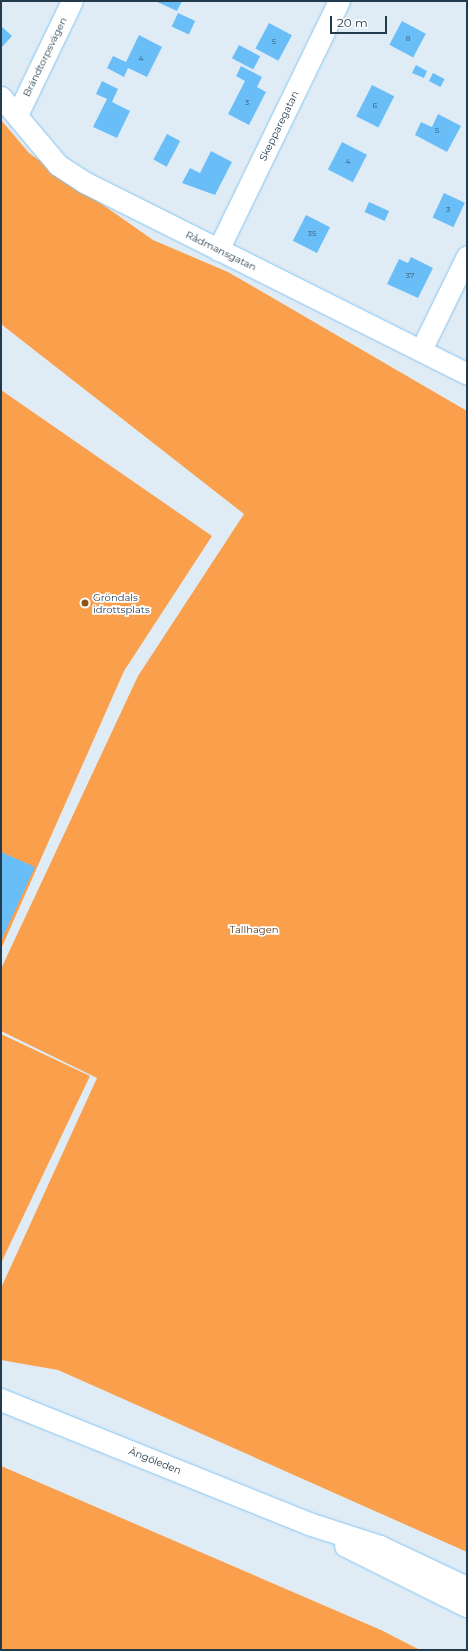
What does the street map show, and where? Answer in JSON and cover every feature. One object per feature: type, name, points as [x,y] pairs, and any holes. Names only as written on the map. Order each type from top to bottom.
[{"type":"main road","name":"Ängöleden","points":[[1,1400],[308,1524],[380,1547],[467,1588]]},
{"type":"main road","name":"Ängöleden","points":[[308,1524],[373,1562],[467,1606]]},
{"type":"street","name":"Brändtorpsvägen","points":[[18,113],[72,1]]},
{"type":"street","name":"Skepparegatan","points":[[218,250],[339,1]]},
{"type":"street","name":"Rådmansgatan","points":[[1,96],[18,113],[35,141],[64,169],[218,250],[422,348],[467,374]]},
{"type":"street","points":[[422,348],[467,256]]},
{"type":"green space","name":"Tallhagen","points":[[1,120],[29,153],[153,240],[228,272],[467,411],[467,1552],[58,1370],[1,1360],[1,1288],[97,1078],[1,1031],[1,969],[138,676],[244,514],[1,324]]},
{"type":"green space","name":"Gröndals idrottsplats","points":[[1,390],[212,536],[124,671],[1,949]]},
{"type":"green space","points":[[1,1034],[90,1076],[1,1263]]},
{"type":"green space","points":[[1,1466],[381,1630],[420,1650],[1,1650]]},
{"type":"building","points":[[155,1],[182,1],[177,11]]},
{"type":"building","points":[[178,13],[195,21],[189,35],[172,27]]},
{"type":"building","points":[[402,21],[426,34],[413,58],[389,45]]},
{"type":"building","points":[[269,23],[292,35],[278,61],[255,49]]},
{"type":"building","points":[[1,26],[12,36],[1,48]]},
{"type":"building","points":[[139,35],[162,47],[147,77],[128,68],[124,77],[107,68],[113,56],[126,62]]},
{"type":"building","points":[[239,45],[260,56],[253,70],[232,58]]},
{"type":"building","points":[[416,65],[427,71],[424,78],[412,73]]},
{"type":"building","points":[[241,66],[262,77],[257,87],[266,92],[249,125],[228,114],[245,81],[236,76]]},
{"type":"building","points":[[433,73],[445,79],[440,87],[429,81]]},
{"type":"building","points":[[102,81],[118,89],[112,102],[130,111],[117,138],[93,127],[107,99],[96,94]]},
{"type":"building","points":[[372,85],[394,96],[378,128],[356,116]]},
{"type":"building","points":[[438,114],[461,126],[447,152],[415,135],[421,122],[432,127]]},
{"type":"building","points":[[167,134],[180,141],[167,167],[153,160]]},
{"type":"building","points":[[342,142],[367,155],[353,182],[328,170]]},
{"type":"building","points":[[211,151],[232,162],[215,195],[182,183],[190,168],[200,173]]},
{"type":"building","points":[[444,193],[465,203],[453,227],[433,217]]},
{"type":"building","points":[[369,202],[389,211],[385,221],[365,212]]},
{"type":"building","points":[[306,215],[330,227],[317,253],[293,241]]},
{"type":"building","points":[[411,257],[433,268],[418,298],[387,284],[399,259],[408,263]]},
{"type":"building","points":[[1,852],[35,867],[1,941]]},
{"type":"place","name":"Gröndals idrottsplats","points":[[85,603]]}]
